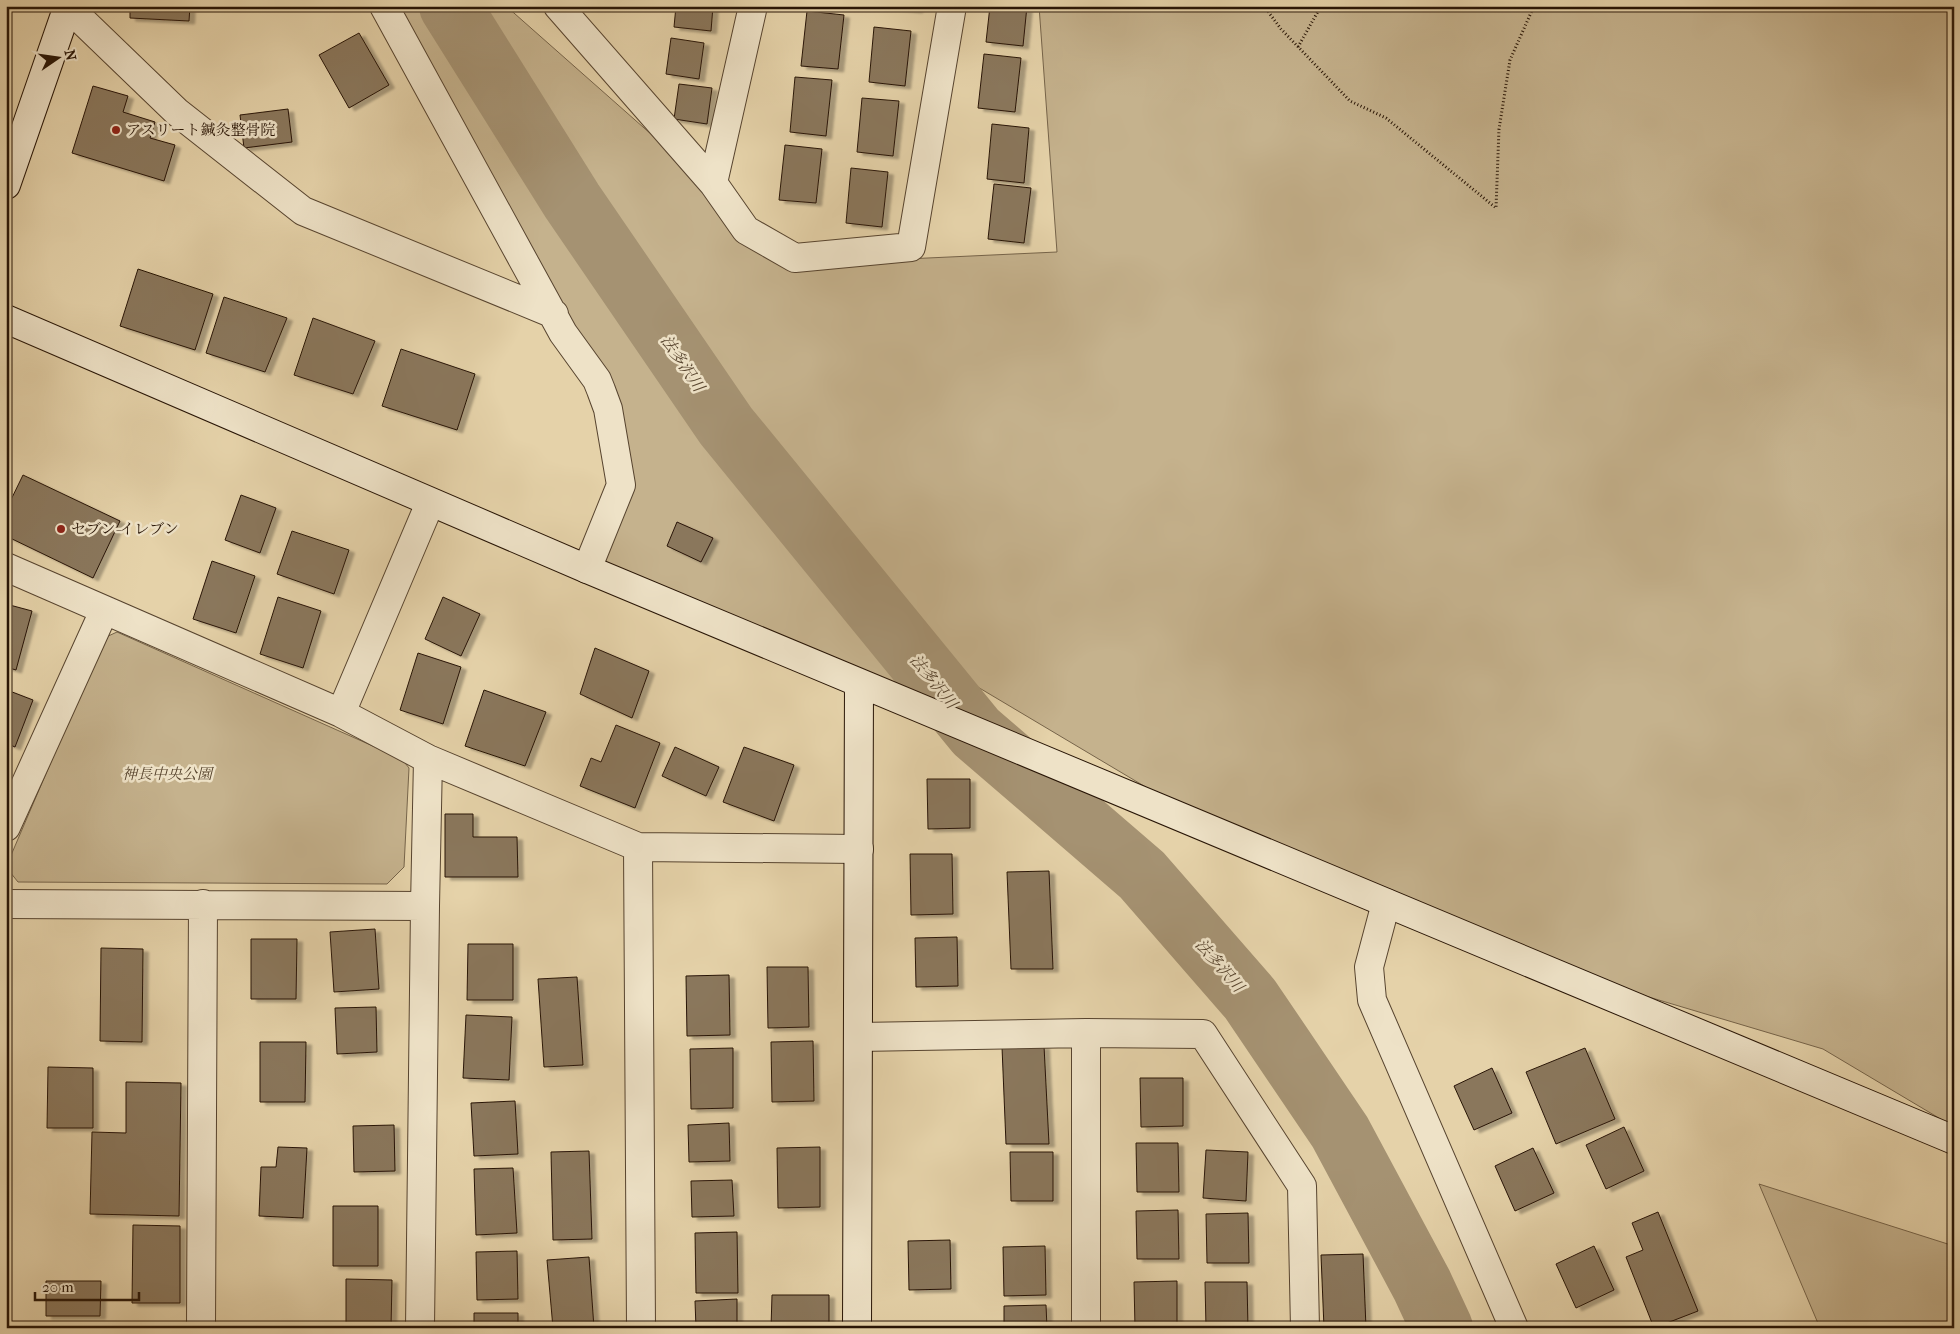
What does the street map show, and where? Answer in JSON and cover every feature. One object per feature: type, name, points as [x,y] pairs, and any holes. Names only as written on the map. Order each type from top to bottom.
[{"type":"street","points":[[384,6],[563,333],[597,380],[608,409],[621,485],[587,569]]},
{"type":"street","points":[[558,6],[713,183],[746,230],[795,258],[911,247],[952,6]]},
{"type":"street","points":[[713,183],[753,6]]},
{"type":"street","points":[[6,185],[68,7],[177,112],[303,211],[554,314]]},
{"type":"street","points":[[6,319],[430,503],[1954,1140]]},
{"type":"street","points":[[341,713],[430,503]]},
{"type":"street","points":[[6,567],[341,713],[428,759],[638,847],[859,849]]},
{"type":"street","points":[[6,827],[104,611]]},
{"type":"street","points":[[857,1328],[861,684]]},
{"type":"street","points":[[420,1328],[428,759]]},
{"type":"street","points":[[638,847],[641,1328]]},
{"type":"street","points":[[1386,903],[1369,967],[1372,1000],[1514,1328]]},
{"type":"street","points":[[6,904],[425,906]]},
{"type":"street","points":[[201,1328],[202,904]]},
{"type":"street","points":[[859,1037],[1086,1033],[1203,1034],[1302,1186],[1305,1328]]},
{"type":"street","points":[[1086,1033],[1086,1328]]},
{"type":"path","points":[[1264,6],[1281,29],[1350,101],[1386,118],[1496,208],[1499,129],[1510,60],[1534,6]]},
{"type":"path","points":[[1298,47],[1321,6]]},
{"type":"green space","points":[[386,6],[506,6],[798,264],[1057,252],[1039,6],[1954,6],[1954,1127],[1823,1049],[1518,958],[1233,839],[971,683],[962,672],[921,695],[587,569],[621,485],[601,390]]},
{"type":"green space","name":"神長中央公園","points":[[117,632],[402,759],[409,768],[404,867],[387,884],[18,882],[6,867],[104,638]]},
{"type":"green space","points":[[1759,1184],[1954,1246],[1954,1328],[1820,1328]]},
{"type":"building","points":[[130,6],[190,6],[189,21],[130,18]]},
{"type":"building","points":[[676,6],[713,6],[711,31],[674,27]]},
{"type":"building","points":[[881,6],[917,6],[917,10]]},
{"type":"building","points":[[990,6],[1027,6],[1023,46],[986,42]]},
{"type":"building","points":[[807,11],[844,15],[838,69],[801,66]]},
{"type":"building","points":[[874,27],[911,31],[905,86],[869,82]]},
{"type":"building","points":[[359,33],[389,85],[349,108],[319,55]]},
{"type":"building","points":[[671,38],[704,43],[699,79],[666,74]]},
{"type":"building","points":[[984,54],[1021,58],[1015,112],[978,108]]},
{"type":"building","points":[[795,77],[832,80],[826,136],[790,132]]},
{"type":"building","points":[[679,84],[712,88],[707,124],[674,119]]},
{"type":"building","name":"アスリート鍼灸整骨院","points":[[93,86],[128,96],[123,112],[155,122],[150,138],[175,145],[164,181],[72,153]]},
{"type":"building","points":[[862,98],[899,101],[893,156],[857,152]]},
{"type":"building","points":[[288,109],[292,142],[244,148],[240,115]]},
{"type":"building","points":[[992,124],[1029,128],[1024,183],[987,179]]},
{"type":"building","points":[[785,145],[822,149],[816,203],[779,200]]},
{"type":"building","points":[[851,168],[888,172],[882,227],[846,223]]},
{"type":"building","points":[[994,184],[1031,188],[1024,243],[988,239]]},
{"type":"building","points":[[138,269],[213,294],[195,350],[120,326]]},
{"type":"building","points":[[224,297],[287,318],[265,372],[206,353]]},
{"type":"building","points":[[313,318],[375,341],[353,394],[294,375]]},
{"type":"building","points":[[401,349],[475,374],[457,430],[382,406]]},
{"type":"building","name":"セブン-イレブン","points":[[23,475],[120,521],[93,578],[6,536],[6,510]]},
{"type":"building","points":[[241,495],[276,508],[260,553],[225,540]]},
{"type":"building","points":[[677,522],[713,538],[701,562],[667,546]]},
{"type":"building","points":[[292,531],[349,550],[334,594],[277,574]]},
{"type":"building","points":[[212,561],[255,576],[236,633],[193,619]]},
{"type":"building","points":[[278,597],[321,611],[303,668],[260,654]]},
{"type":"building","points":[[443,597],[480,614],[461,656],[425,639]]},
{"type":"building","points":[[6,604],[32,611],[16,670],[6,667]]},
{"type":"building","points":[[595,648],[649,671],[632,718],[580,694]]},
{"type":"building","points":[[418,653],[461,667],[443,724],[400,710]]},
{"type":"building","points":[[7,690],[33,700],[15,747],[6,743]]},
{"type":"building","points":[[484,690],[546,712],[525,766],[465,746]]},
{"type":"building","points":[[616,725],[660,743],[635,808],[580,786],[591,758],[601,762]]},
{"type":"building","points":[[675,747],[719,767],[706,796],[662,776]]},
{"type":"building","points":[[744,747],[794,765],[774,821],[723,802]]},
{"type":"building","points":[[927,779],[970,779],[970,828],[928,829]]},
{"type":"building","points":[[445,814],[473,814],[473,837],[517,837],[518,877],[445,877]]},
{"type":"building","points":[[910,854],[952,854],[953,914],[911,915]]},
{"type":"building","points":[[1049,871],[1053,969],[1011,969],[1007,872]]},
{"type":"building","points":[[375,929],[379,989],[334,992],[330,932]]},
{"type":"building","points":[[957,937],[958,986],[916,987],[915,938]]},
{"type":"building","points":[[251,939],[297,939],[296,999],[251,999]]},
{"type":"building","points":[[468,944],[513,944],[513,1000],[467,1000]]},
{"type":"building","points":[[101,948],[143,949],[142,1042],[100,1041]]},
{"type":"building","points":[[767,967],[808,967],[809,1027],[768,1028]]},
{"type":"building","points":[[729,975],[730,1035],[687,1036],[686,976]]},
{"type":"building","points":[[577,977],[583,1065],[544,1067],[538,979]]},
{"type":"building","points":[[376,1007],[377,1052],[337,1054],[335,1008]]},
{"type":"building","points":[[466,1015],[512,1017],[509,1080],[463,1078]]},
{"type":"building","points":[[813,1041],[814,1101],[772,1102],[771,1042]]},
{"type":"building","points":[[260,1042],[306,1042],[305,1102],[260,1102]]},
{"type":"building","points":[[1044,1046],[1049,1144],[1006,1144],[1002,1047]]},
{"type":"building","points":[[733,1048],[733,1108],[691,1109],[690,1049]]},
{"type":"building","points":[[1585,1048],[1615,1119],[1556,1144],[1526,1072]]},
{"type":"building","points":[[48,1067],[93,1068],[93,1128],[47,1128]]},
{"type":"building","points":[[1492,1068],[1512,1113],[1474,1130],[1454,1086]]},
{"type":"building","points":[[1140,1078],[1183,1078],[1183,1126],[1141,1127]]},
{"type":"building","points":[[126,1082],[181,1083],[179,1216],[90,1214],[92,1132],[126,1133]]},
{"type":"building","points":[[515,1101],[518,1154],[474,1156],[471,1103]]},
{"type":"building","points":[[729,1123],[730,1161],[689,1162],[688,1125]]},
{"type":"building","points":[[394,1125],[395,1171],[354,1172],[353,1126]]},
{"type":"building","points":[[1624,1127],[1644,1171],[1606,1189],[1586,1145]]},
{"type":"building","points":[[1136,1143],[1178,1143],[1179,1192],[1137,1192]]},
{"type":"building","points":[[278,1147],[307,1148],[303,1218],[259,1216],[261,1167],[276,1167]]},
{"type":"building","points":[[820,1147],[820,1207],[778,1208],[777,1148]]},
{"type":"building","points":[[1533,1148],[1554,1193],[1515,1211],[1495,1166]]},
{"type":"building","points":[[1206,1150],[1248,1152],[1246,1201],[1203,1198]]},
{"type":"building","points":[[589,1151],[592,1239],[553,1240],[551,1152]]},
{"type":"building","points":[[1010,1152],[1053,1152],[1053,1201],[1011,1201]]},
{"type":"building","points":[[513,1168],[517,1233],[476,1235],[474,1169]]},
{"type":"building","points":[[732,1180],[734,1216],[692,1217],[691,1181]]},
{"type":"building","points":[[333,1206],[378,1206],[378,1266],[333,1266]]},
{"type":"building","points":[[1178,1210],[1179,1259],[1137,1259],[1136,1211]]},
{"type":"building","points":[[1658,1212],[1698,1311],[1654,1328],[1626,1257],[1643,1250],[1632,1223]]},
{"type":"building","points":[[1248,1213],[1249,1263],[1207,1263],[1206,1214]]},
{"type":"building","points":[[133,1225],[180,1226],[180,1303],[132,1303]]},
{"type":"building","points":[[737,1232],[738,1293],[696,1293],[695,1233]]},
{"type":"building","points":[[950,1240],[951,1289],[909,1290],[908,1241]]},
{"type":"building","points":[[1045,1246],[1046,1295],[1004,1296],[1003,1247]]},
{"type":"building","points":[[1594,1246],[1614,1290],[1576,1308],[1556,1264]]},
{"type":"building","points":[[517,1251],[518,1299],[477,1300],[476,1252]]},
{"type":"building","points":[[1363,1254],[1366,1328],[1324,1328],[1321,1255]]},
{"type":"building","points":[[589,1257],[594,1328],[553,1328],[547,1260]]},
{"type":"building","points":[[346,1279],[392,1280],[391,1328],[346,1328]]},
{"type":"building","points":[[46,1281],[101,1281],[100,1316],[46,1316]]},
{"type":"building","points":[[1177,1281],[1177,1328],[1135,1328],[1134,1282]]},
{"type":"building","points":[[1205,1282],[1247,1282],[1248,1328],[1206,1328]]},
{"type":"building","points":[[772,1295],[829,1295],[829,1328],[771,1328]]},
{"type":"building","points":[[737,1299],[737,1328],[696,1328],[695,1301]]},
{"type":"building","points":[[1046,1305],[1047,1328],[1004,1328],[1004,1306]]},
{"type":"building","points":[[474,1313],[518,1313],[518,1328],[474,1328]]},
{"type":"waterway","name":"法多沢川","points":[[450,6],[572,201],[726,426],[976,732],[1142,875],[1250,999],[1340,1132],[1422,1285],[1442,1328]]},
{"type":"place","name":"アスリート鍼灸整骨院","points":[[116,130]]},
{"type":"place","name":"セブン-イレブン","points":[[61,529]]}]
